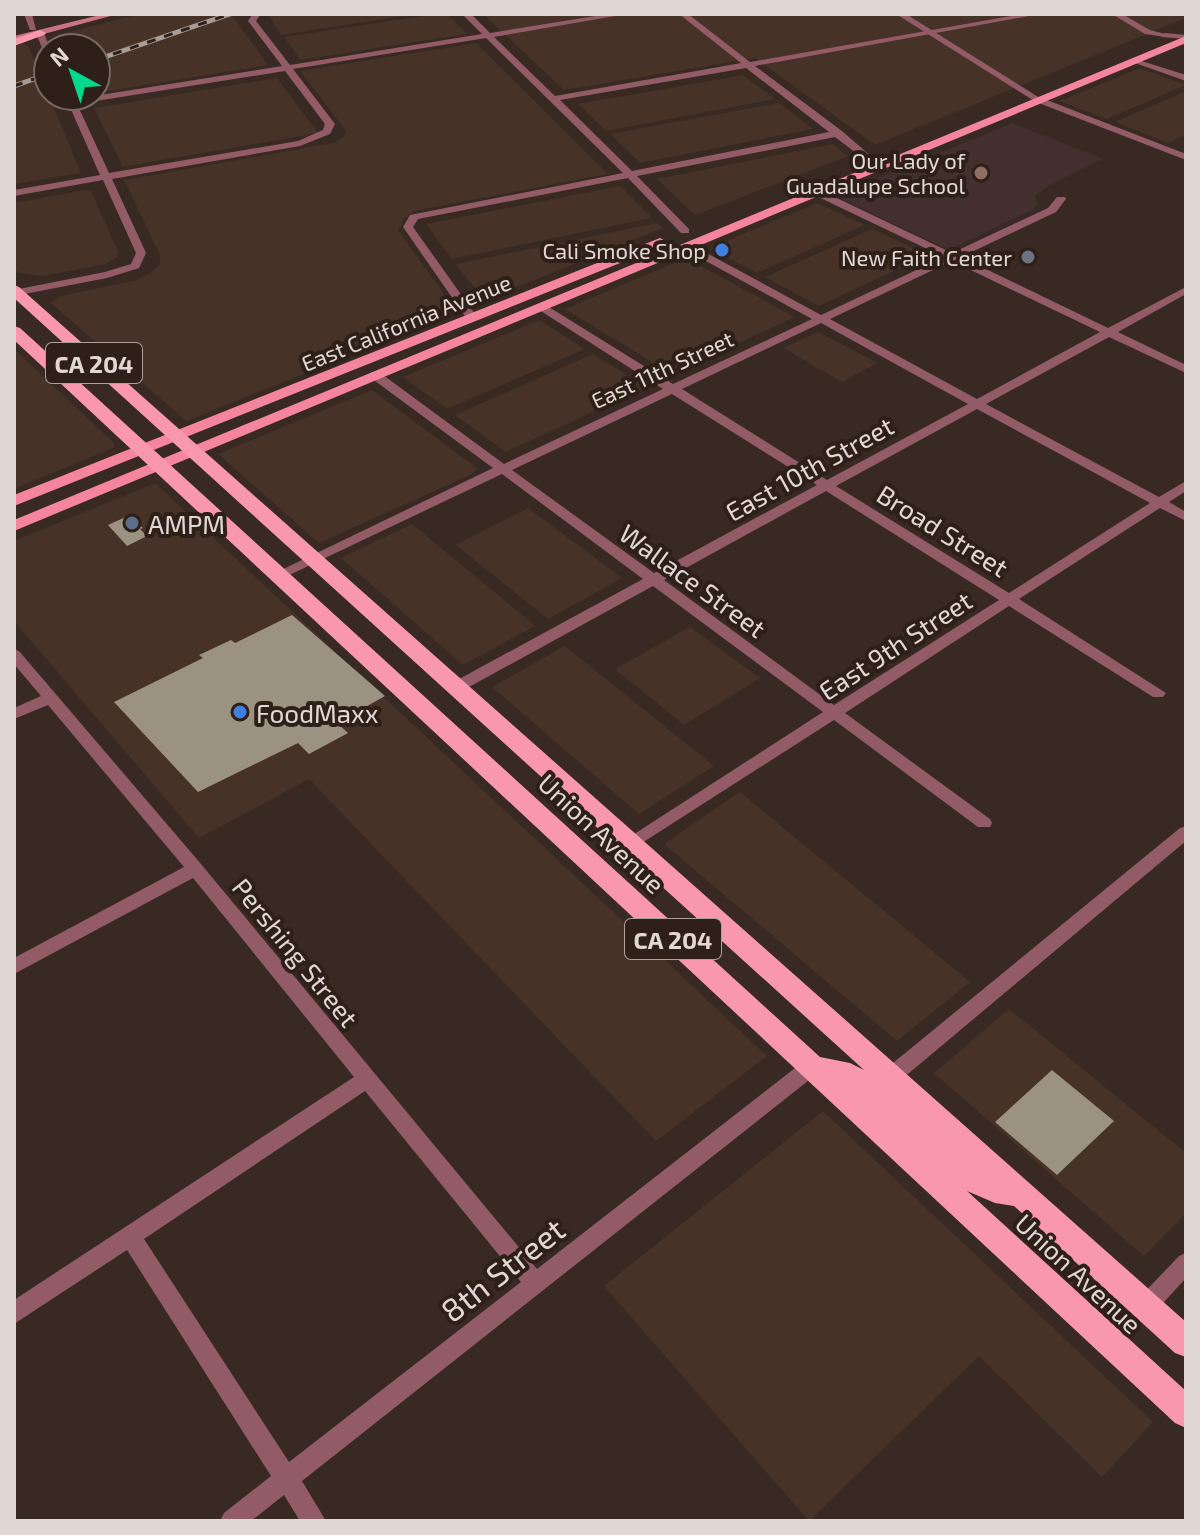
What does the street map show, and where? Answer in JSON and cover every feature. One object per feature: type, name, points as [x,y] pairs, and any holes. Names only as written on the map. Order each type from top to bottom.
[{"type":"highway","points":[[14,36],[36,30]]},
{"type":"highway","name":"Union Avenue","points":[[15,292],[1186,1342]]},
{"type":"highway","name":"Union Avenue","points":[[14,331],[1186,1412]]},
{"type":"highway","points":[[811,1067],[850,1074],[970,1179],[995,1190],[1022,1195]]},
{"type":"main road","points":[[36,30],[90,14]]},
{"type":"main road","points":[[36,30],[114,14]]},
{"type":"main road","name":"East California Avenue","points":[[151,457],[192,452],[634,268],[684,238],[867,157],[1186,27]]},
{"type":"main road","name":"East California Avenue","points":[[151,457],[174,436],[594,269],[816,192],[1186,38]]},
{"type":"main road","points":[[816,192],[814,187],[819,183],[853,163]]},
{"type":"main road","points":[[540,306],[537,302],[540,299],[594,269]]},
{"type":"main road","points":[[416,357],[424,346],[476,323],[471,317]]},
{"type":"main road","points":[[14,501],[151,457]]},
{"type":"main road","points":[[14,526],[151,457]]},
{"type":"street","points":[[28,14],[36,30]]},
{"type":"street","points":[[466,14],[629,173],[686,239],[820,319],[1186,517]]},
{"type":"street","points":[[112,93],[623,14]]},
{"type":"street","points":[[683,14],[867,157]]},
{"type":"street","points":[[900,14],[1039,100],[1186,157]]},
{"type":"street","points":[[553,99],[1036,14]]},
{"type":"street","points":[[1116,14],[1148,32],[1186,38]]},
{"type":"street","points":[[14,193],[300,143],[327,132],[330,124],[254,18]]},
{"type":"street","points":[[1135,60],[1186,78]]},
{"type":"street","points":[[15,292],[107,275],[135,266],[141,253],[77,112]]},
{"type":"street","points":[[471,317],[411,233],[408,222],[422,214],[839,133]]},
{"type":"street","points":[[1175,153],[1186,148]]},
{"type":"street","points":[[816,192],[1186,369]]},
{"type":"street","name":"East 11th Street","points":[[278,575],[1052,210],[1061,199]]},
{"type":"street","name":"East 10th Street","points":[[455,688],[1186,290]]},
{"type":"street","name":"Broad Street","points":[[540,306],[1158,693]]},
{"type":"street","name":"Wallace Street","points":[[375,375],[984,823]]},
{"type":"street","name":"East 9th Street","points":[[631,844],[1186,485]]},
{"type":"street","name":"Pershing Street","points":[[14,654],[536,1284]]},
{"type":"street","points":[[14,714],[51,697]]},
{"type":"street","points":[[889,1078],[1186,832]]},
{"type":"street","points":[[14,967],[195,869]]},
{"type":"street","name":"8th Street","points":[[232,1521],[811,1067]]},
{"type":"street","points":[[14,1313],[366,1080]]},
{"type":"street","points":[[130,1236],[314,1521]]},
{"type":"street","points":[[1146,1306],[1186,1263]]},
{"type":"shaded area","points":[[140,14],[231,14],[268,65],[112,90],[112,32],[69,32]]},
{"type":"shaded area","points":[[268,14],[415,14],[281,35]]},
{"type":"shaded area","points":[[447,14],[467,34],[301,60],[284,37]]},
{"type":"shaded area","points":[[483,14],[1186,14],[1186,18],[875,145],[755,58],[564,90]]},
{"type":"shaded area","points":[[476,43],[608,174],[414,211],[405,218],[398,230],[457,312],[186,421],[51,303],[61,296],[137,280],[160,264],[160,255],[124,180],[333,143],[344,137],[346,131],[300,71]]},
{"type":"shaded area","points":[[14,46],[28,46],[32,56],[32,112],[56,112],[81,173],[14,184]]},
{"type":"shaded area","points":[[1140,68],[1186,85],[1107,119],[1060,101]]},
{"type":"shaded area","points":[[743,75],[775,99],[606,131],[578,104]]},
{"type":"shaded area","points":[[277,78],[318,133],[123,167],[96,112],[112,112],[112,105]]},
{"type":"shaded area","points":[[1186,91],[1186,134],[1168,143],[1115,122]]},
{"type":"shaded area","points":[[779,103],[813,129],[640,163],[610,134]]},
{"type":"shaded area","name":"Our Lady of Guadalupe School","points":[[1012,123],[1103,159],[1045,188],[1035,196],[1038,203],[1032,210],[949,250],[839,198],[839,194]]},
{"type":"shaded area","points":[[832,144],[848,156],[695,215],[657,179]]},
{"type":"shaded area","points":[[620,186],[652,218],[452,259],[426,224]]},
{"type":"shaded area","points":[[91,191],[118,251],[117,257],[106,264],[43,276],[19,273],[14,269],[14,203]]},
{"type":"shaded area","points":[[817,203],[865,225],[757,273],[710,248]]},
{"type":"shaded area","points":[[657,223],[663,228],[490,298],[482,298],[456,264]]},
{"type":"shaded area","points":[[872,229],[928,255],[819,306],[765,277]]},
{"type":"shaded area","points":[[686,258],[795,317],[672,374],[565,309]]},
{"type":"shaded area","points":[[539,320],[585,349],[447,409],[403,377]]},
{"type":"shaded area","points":[[818,332],[878,363],[842,382],[783,348]]},
{"type":"shaded area","points":[[14,349],[114,443],[115,447],[14,489]]},
{"type":"shaded area","points":[[593,354],[646,387],[506,452],[455,415]]},
{"type":"shaded area","points":[[372,390],[478,469],[319,543],[218,454]]},
{"type":"shaded area","points":[[155,483],[767,1056],[656,1141],[309,779],[199,838],[14,621],[14,541]]},
{"type":"shaded area","points":[[528,508],[622,578],[548,619],[456,545]]},
{"type":"shaded area","points":[[412,524],[535,626],[463,665],[341,558]]},
{"type":"shaded area","points":[[690,627],[760,678],[684,725],[615,669]]},
{"type":"shaded area","points":[[565,646],[714,766],[639,814],[492,687]]},
{"type":"shaded area","points":[[740,792],[970,982],[897,1041],[664,844]]},
{"type":"shaded area","points":[[1009,1009],[1186,1153],[1186,1213],[1144,1256],[934,1073]]},
{"type":"shaded area","points":[[823,1111],[1153,1422],[1102,1477],[979,1356],[809,1521],[604,1286]]},
{"type":"building","points":[[128,516],[143,528],[140,529],[147,536],[127,546],[108,525]]},
{"type":"building","name":"FoodMaxx","points":[[292,615],[385,696],[337,723],[348,733],[309,754],[298,743],[198,792],[114,702],[203,658],[199,655],[231,640],[235,643]]},
{"type":"building","points":[[1052,1070],[1114,1121],[1057,1175],[995,1122]]},
{"type":"railway","points":[[112,55],[230,14]]},
{"type":"railway","points":[[14,86],[32,80]]},
{"type":"place","name":"Our Lady of Guadalupe School","points":[[981,173]]},
{"type":"place","name":"Cali Smoke Shop","points":[[722,250]]},
{"type":"place","name":"New Faith Center","points":[[1028,257]]},
{"type":"place","name":"AMPM","points":[[132,523]]},
{"type":"place","name":"FoodMaxx","points":[[240,712]]}]
